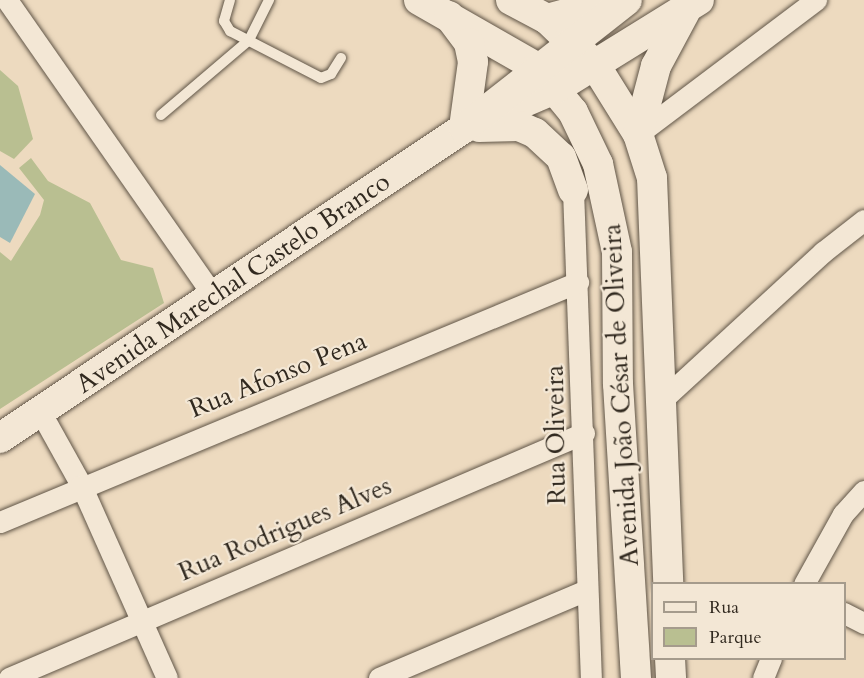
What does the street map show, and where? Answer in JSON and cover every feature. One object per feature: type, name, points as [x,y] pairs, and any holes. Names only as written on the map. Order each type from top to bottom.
[{"type":"main road","name":"Avenida João César de Oliveira","points":[[419,0],[446,13],[536,67],[557,88],[598,164],[618,252],[618,384],[636,678]]},
{"type":"main road","name":"Avenida João César de Oliveira","points":[[512,0],[547,19],[573,40],[595,65],[638,134],[657,224],[668,582]]},
{"type":"main road","points":[[547,19],[618,0]]},
{"type":"main road","name":"Avenida Marechal Castelo Branco","points":[[0,438],[41,413],[464,128],[536,67],[627,0]]},
{"type":"main road","name":"Avenida Marechal Castelo Branco","points":[[464,128],[557,88],[694,3]]},
{"type":"main road","points":[[638,134],[656,66],[694,3]]},
{"type":"main road","points":[[446,13],[469,43],[473,62],[464,128],[519,126],[535,133],[561,157],[573,190]]},
{"type":"main road","points":[[573,190],[574,117]]},
{"type":"main road","points":[[670,660],[671,678]]},
{"type":"street","points":[[7,0],[213,295]]},
{"type":"street","points":[[638,134],[816,0]]},
{"type":"street","name":"Rua Oliveira","points":[[573,190],[584,433],[586,590],[591,678]]},
{"type":"street","points":[[662,400],[823,252],[864,220]]},
{"type":"street","name":"Rua Afonso Pena","points":[[0,522],[81,485],[578,282]]},
{"type":"street","points":[[41,413],[81,485],[167,678]]},
{"type":"street","name":"Rua Rodrigues Alves","points":[[9,678],[142,618],[584,433]]},
{"type":"street","points":[[805,582],[843,514],[864,491]]},
{"type":"street","points":[[379,678],[586,590]]},
{"type":"street","points":[[846,614],[864,623]]},
{"type":"street","points":[[763,678],[770,660]]},
{"type":"lane","points":[[230,0],[224,21],[249,40],[321,78],[330,74],[341,58]]},
{"type":"lane","points":[[161,115],[249,40],[269,0]]},
{"type":"green space","points":[[0,70],[18,86],[33,139],[14,159],[0,151]]},
{"type":"green space","points":[[31,158],[48,181],[90,203],[121,260],[153,268],[164,303],[0,409],[0,252],[11,261],[40,215],[44,200],[19,168]]},
{"type":"water","points":[[0,165],[35,194],[10,243],[0,237]]}]
